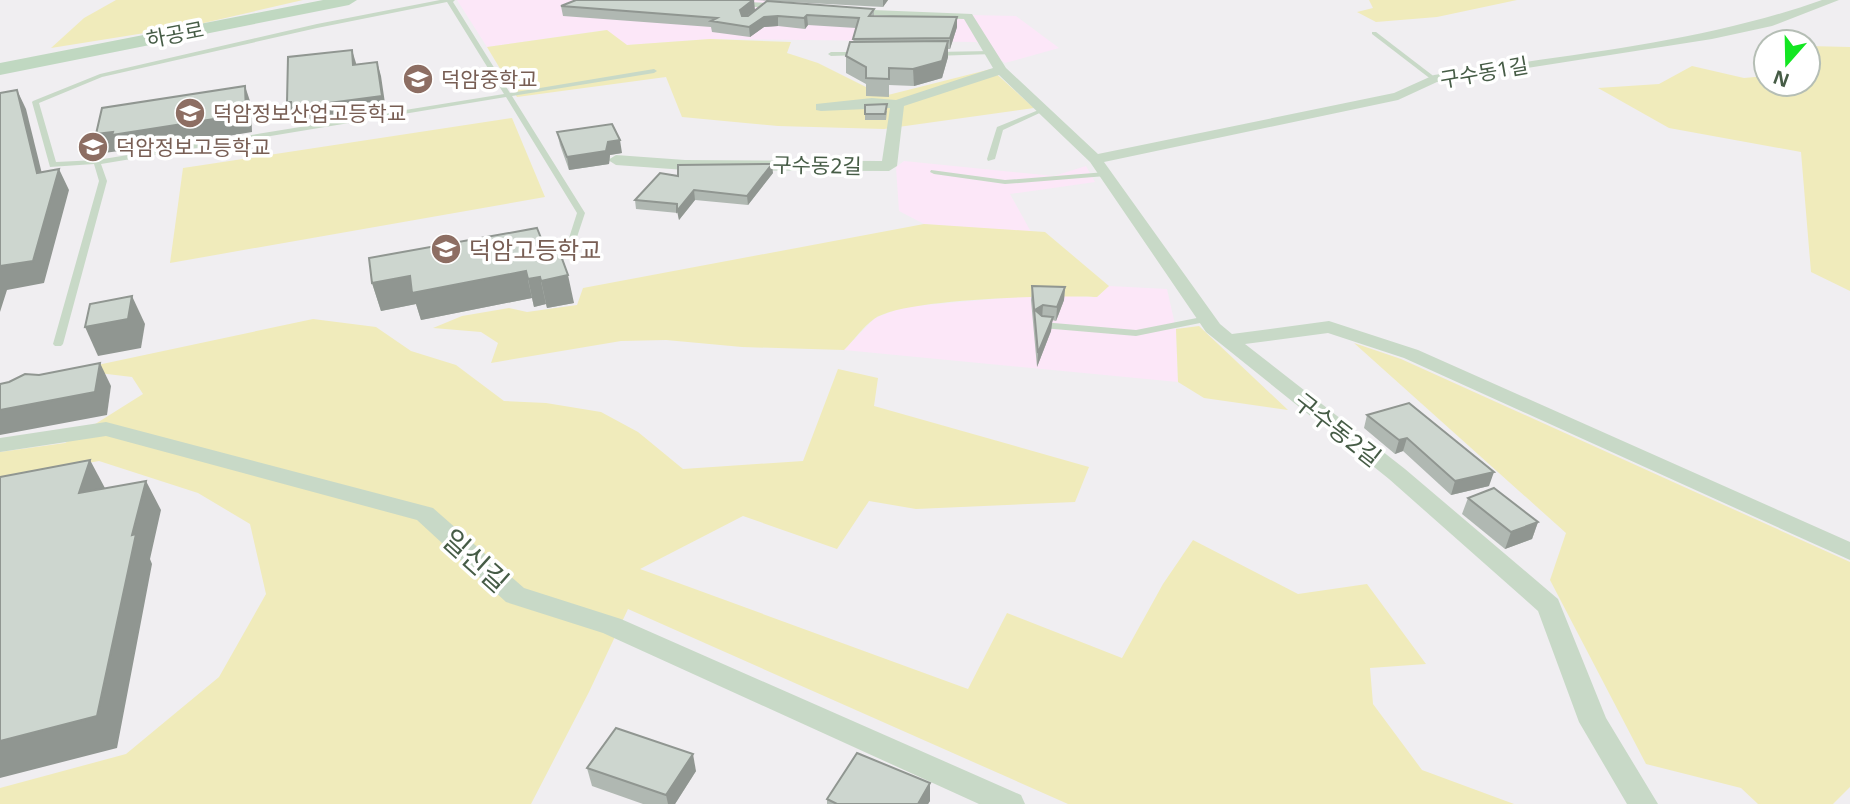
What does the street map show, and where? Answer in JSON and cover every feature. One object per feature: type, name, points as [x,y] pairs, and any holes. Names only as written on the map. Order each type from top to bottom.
[{"type":"main road","points":[[293,10],[335,0]]},
{"type":"main road","name":"하공로","points":[[0,69],[349,0]]},
{"type":"street","points":[[711,0],[764,8],[806,8]]},
{"type":"street","name":"구수동1길","points":[[1100,167],[1398,96],[1434,79],[1712,35],[1768,23],[1833,0]]},
{"type":"street","name":"구수동2길","points":[[831,10],[971,8],[996,62],[1100,167],[1207,319],[1227,340],[1396,474],[1549,606],[1593,722],[1643,804]]},
{"type":"street","points":[[821,107],[872,102],[897,104],[996,62]]},
{"type":"street","name":"구수동2길","points":[[616,160],[685,165],[888,166],[897,104]]},
{"type":"street","points":[[1227,340],[1329,327],[1411,354],[1850,552]]},
{"type":"street","name":"일신길","points":[[0,445],[106,429],[425,514],[515,596],[612,626],[1010,804]]},
{"type":"lane","points":[[573,238],[581,213],[507,95],[450,0],[317,26],[100,76],[36,102],[53,165],[97,162],[507,95],[654,71]]},
{"type":"lane","points":[[1374,33],[1434,79]]},
{"type":"lane","points":[[831,54],[871,54]]},
{"type":"lane","points":[[924,54],[996,62]]},
{"type":"lane","points":[[991,159],[1000,129],[1043,110]]},
{"type":"lane","points":[[58,344],[103,181],[97,162]]},
{"type":"lane","points":[[934,172],[1005,183],[1100,167]]},
{"type":"lane","points":[[1042,325],[1136,333],[1207,319]]},
{"type":"shaded area","points":[[116,0],[303,0],[195,25],[51,48],[84,18]]},
{"type":"shaded area","points":[[457,0],[782,0],[772,6],[826,12],[1016,16],[1059,48],[1005,63],[976,42],[710,39],[627,45],[606,30],[487,47]]},
{"type":"shaded area","points":[[1369,0],[1517,0],[1437,17],[1376,22],[1357,12],[1373,8]]},
{"type":"shaded area","points":[[607,30],[627,45],[710,39],[791,42],[787,53],[818,63],[884,96],[991,69],[1034,108],[884,129],[778,126],[682,117],[666,77],[517,97],[487,47]]},
{"type":"shaded area","points":[[1822,46],[1850,47],[1850,291],[1811,272],[1801,152],[1669,128],[1598,88],[1659,84],[1692,66],[1744,78],[1752,77],[1752,98],[1822,98]]},
{"type":"shaded area","points":[[512,118],[545,197],[170,263],[183,168]]},
{"type":"shaded area","points":[[904,161],[1054,176],[1086,166],[1095,182],[1010,194],[1031,232],[924,224],[899,211],[896,167]]},
{"type":"shaded area","points":[[924,224],[1045,232],[1109,286],[1097,297],[981,299],[915,306],[890,312],[870,322],[844,350],[742,347],[666,340],[621,341],[491,363],[498,343],[481,332],[433,328],[462,316],[509,308],[527,312],[577,305],[583,288]]},
{"type":"shaded area","points":[[1109,286],[1167,289],[1176,329],[1178,382],[844,350],[875,318],[904,307],[1039,295],[1097,297]]},
{"type":"shaded area","points":[[313,319],[376,327],[411,351],[456,365],[504,401],[546,403],[601,412],[638,432],[683,469],[803,461],[838,369],[878,378],[874,406],[1089,467],[1075,502],[916,509],[869,501],[837,549],[743,516],[640,569],[968,689],[1007,613],[1122,658],[1163,584],[1193,540],[1298,594],[1367,584],[1426,664],[1370,668],[1373,704],[1422,770],[1514,804],[1068,804],[628,609],[531,804],[0,804],[0,788],[126,754],[219,677],[266,594],[250,524],[198,493],[99,461],[0,478],[0,452],[65,443],[143,394],[132,377],[74,370]]},
{"type":"shaded area","points":[[1199,326],[1288,410],[1204,398],[1178,382],[1176,329]]},
{"type":"shaded area","points":[[1354,343],[1401,359],[1850,562],[1850,787],[1833,804],[1758,804],[1741,788],[1646,764],[1550,580],[1566,533]]},
{"type":"building","points":[[576,0],[753,0],[740,10],[742,16],[748,16],[767,1],[874,9],[869,16],[957,17],[950,38],[853,39],[859,18],[807,15],[804,18],[764,17],[749,27],[711,21],[717,18],[561,6]]},
{"type":"building","points":[[948,41],[942,61],[913,69],[889,68],[889,79],[866,78],[866,67],[846,56],[850,42]]},
{"type":"building","points":[[352,50],[353,65],[377,62],[382,96],[291,108],[291,102],[287,102],[288,57]]},
{"type":"building","points":[[245,86],[246,114],[112,135],[113,132],[96,134],[102,108]]},
{"type":"building","points":[[17,90],[37,173],[59,169],[33,261],[0,266],[0,93]]},
{"type":"building","points":[[887,104],[885,114],[865,114],[865,105]]},
{"type":"building","points":[[612,124],[620,140],[608,142],[606,151],[567,157],[557,132]]},
{"type":"building","points":[[772,164],[747,196],[694,190],[677,211],[677,204],[635,200],[660,173],[678,176],[678,165]]},
{"type":"building","points":[[537,228],[545,248],[557,245],[568,275],[541,281],[540,277],[528,279],[526,271],[412,293],[410,276],[372,283],[369,258]]},
{"type":"building","points":[[1032,286],[1065,287],[1057,307],[1043,305],[1035,310],[1042,316],[1053,317],[1038,353]]},
{"type":"building","points":[[132,296],[128,319],[85,327],[90,304]]},
{"type":"building","points":[[100,363],[95,392],[0,410],[0,384],[25,374],[39,375]]},
{"type":"building","points":[[1409,403],[1494,472],[1455,481],[1407,438],[1399,440],[1367,415]]},
{"type":"building","points":[[90,460],[79,493],[146,481],[132,535],[136,534],[97,716],[0,741],[0,477]]},
{"type":"building","points":[[1494,488],[1538,522],[1511,532],[1468,498]]},
{"type":"building","points":[[616,728],[693,754],[666,795],[587,768]]},
{"type":"building","points":[[857,753],[930,783],[918,804],[837,804],[827,799]]},
{"type":"place","name":"덕암중학교","points":[[418,79]]},
{"type":"place","name":"덕암정보산업고등학교","points":[[190,113]]},
{"type":"place","name":"덕암정보고등학교","points":[[93,147]]},
{"type":"place","name":"덕암고등학교","points":[[446,249]]}]
